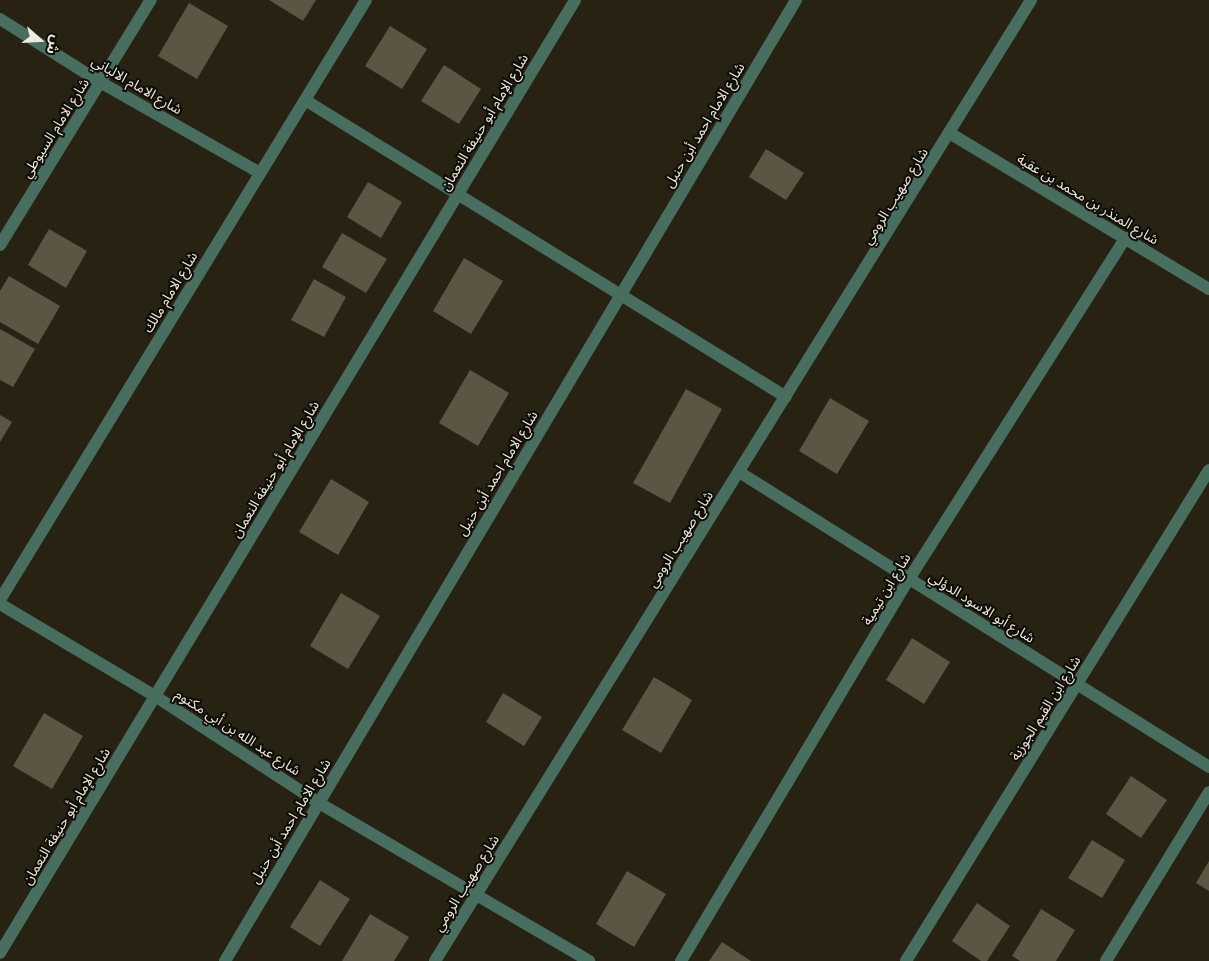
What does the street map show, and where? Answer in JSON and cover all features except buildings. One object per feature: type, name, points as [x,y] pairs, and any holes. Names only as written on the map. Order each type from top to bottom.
[{"type":"street","name":"شارع الامام السيوطي","points":[[0,245],[150,0]]},
{"type":"street","name":"شارع الامام مالك","points":[[0,602],[366,0]]},
{"type":"street","name":"شارع الإمام أبو حنيفة النعمان","points":[[0,953],[575,0]]},
{"type":"street","name":"شارع الامام احمد أبن حنبل","points":[[225,961],[796,0]]},
{"type":"street","name":"شارع صهيب الرومي","points":[[435,961],[951,134],[1031,0]]},
{"type":"street","name":"شارع الامام الالباني","points":[[0,19],[100,82],[260,173]]},
{"type":"street","points":[[305,100],[786,397]]},
{"type":"street","name":"شارع المنذر بن محمد بن عقبة","points":[[951,134],[1209,289]]},
{"type":"street","name":"شارع ابن تيمية","points":[[681,961],[909,579],[1125,238]]},
{"type":"street","name":"شارع ابن القيم الجوزية","points":[[906,961],[1209,470]]},
{"type":"street","name":"شارع أبو الاسود الدؤلي","points":[[739,472],[1209,767]]},
{"type":"street","name":"شارع عبد الله بن أبي مكتوم","points":[[0,602],[155,696],[319,803],[589,961]]},
{"type":"street","points":[[1106,961],[1209,792]]}]
